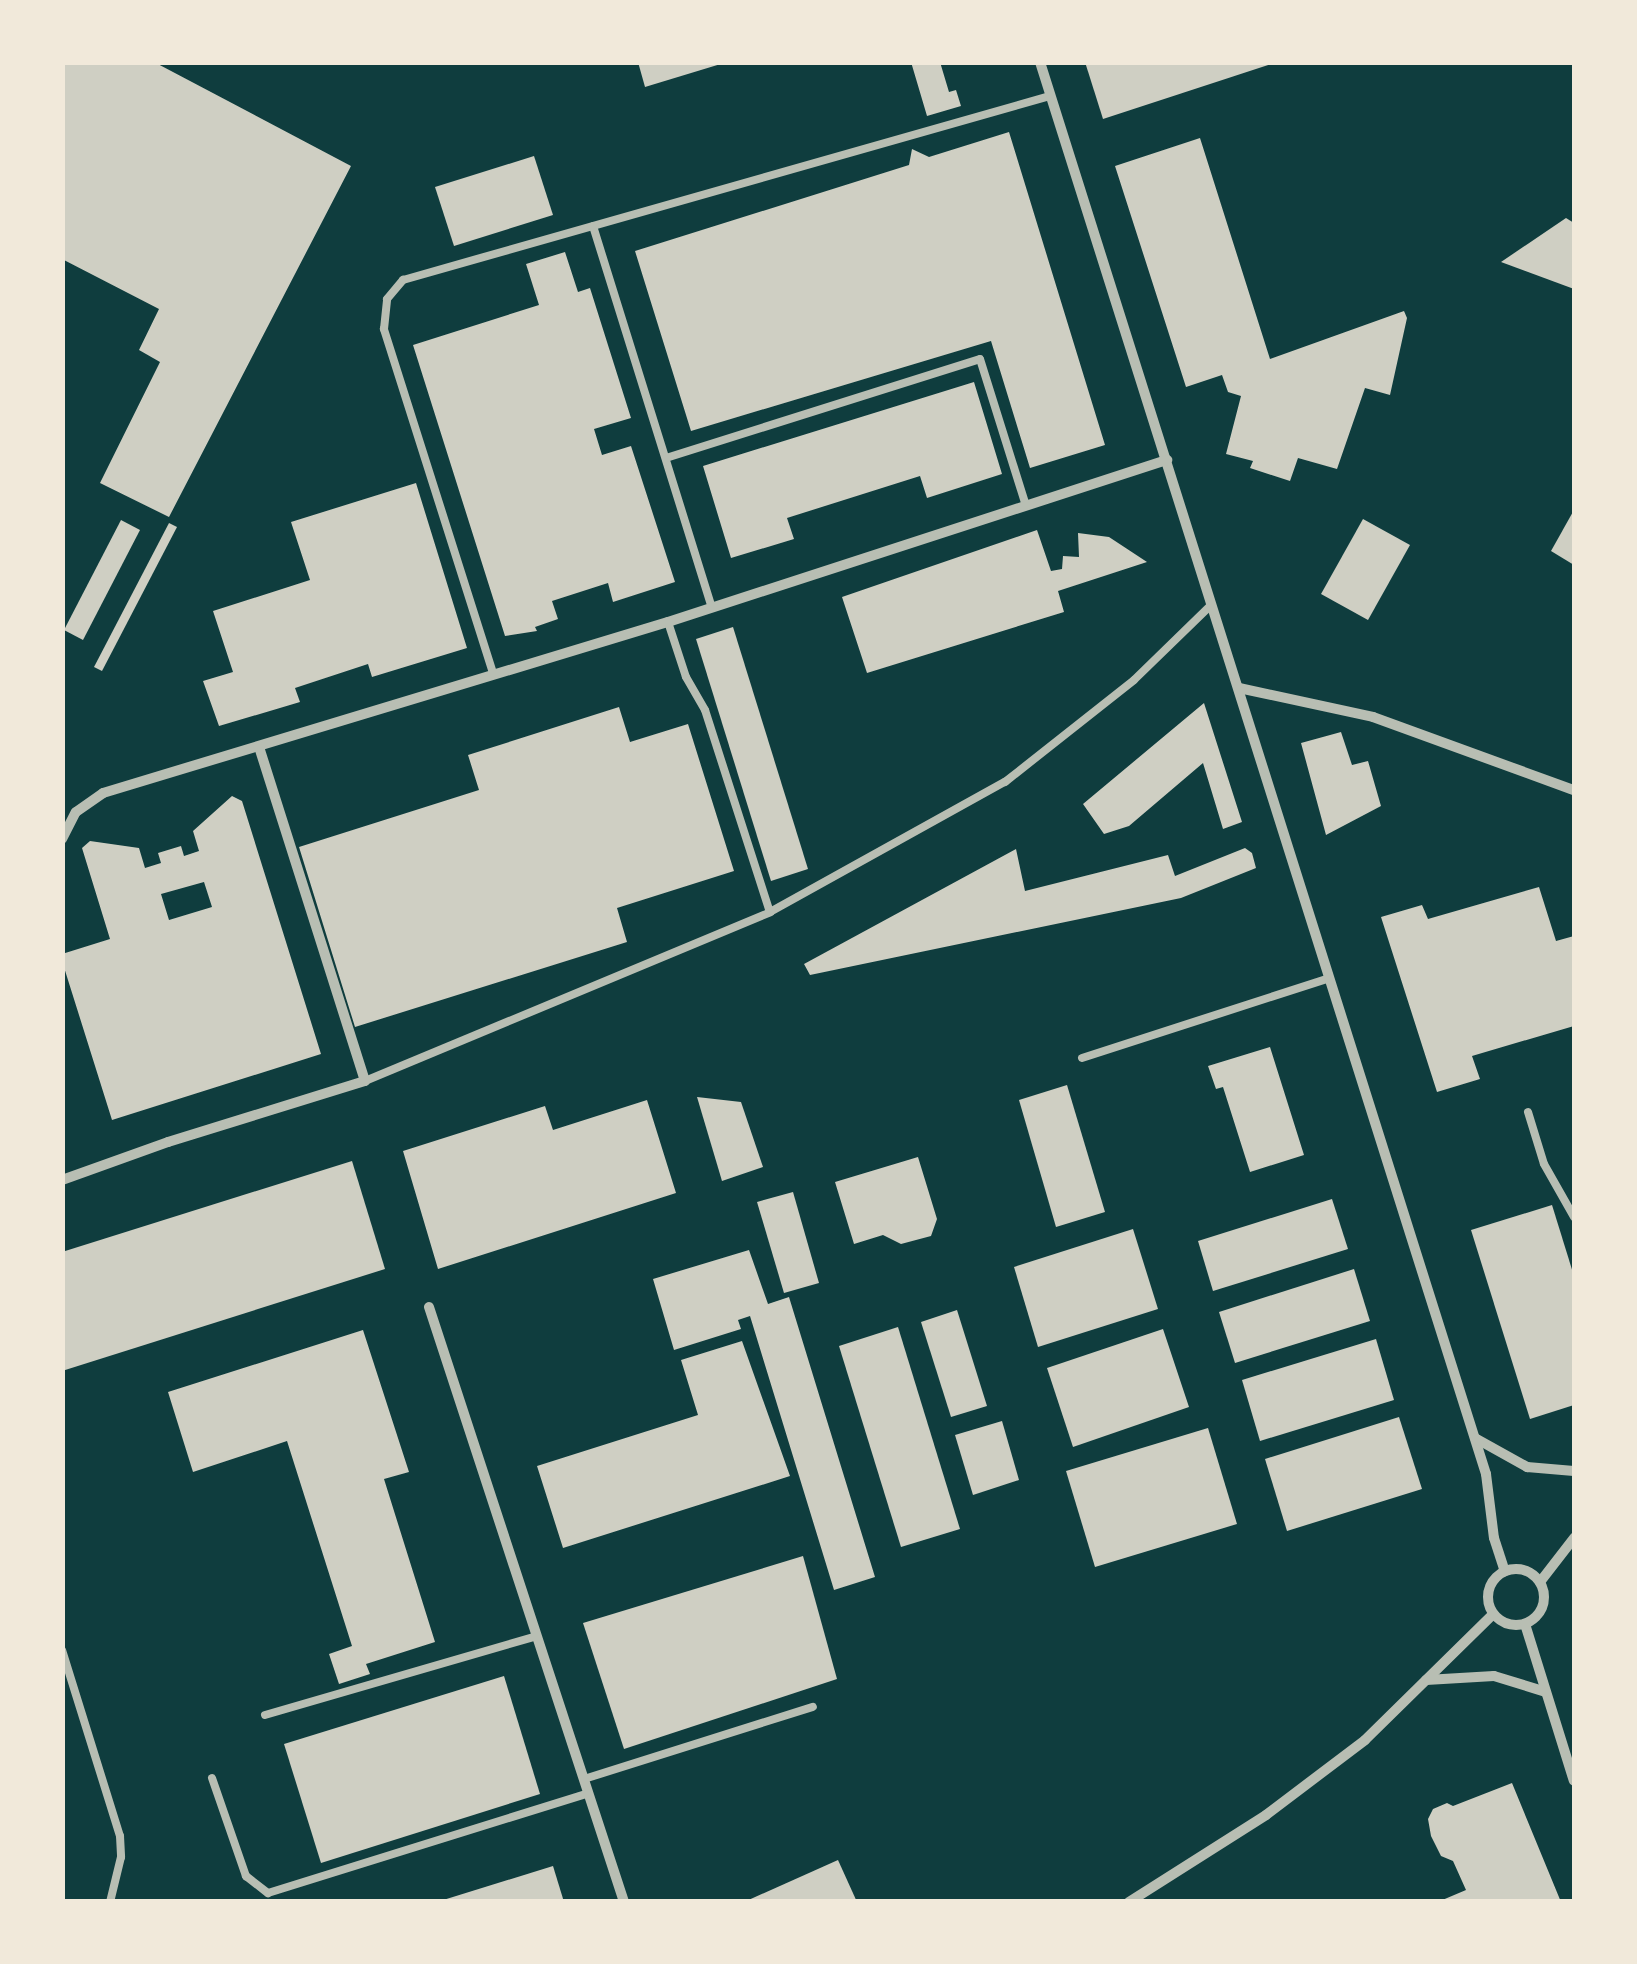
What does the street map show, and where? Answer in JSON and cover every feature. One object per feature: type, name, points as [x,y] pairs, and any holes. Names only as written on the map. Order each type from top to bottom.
[{"type":"street","points":[[1040,62],[1474,1437],[1505,1571]]},
{"type":"street","points":[[62,839],[76,812],[103,792],[668,622],[1167,460]]},
{"type":"street","points":[[1238,688],[1373,717],[1574,790]]},
{"type":"street","points":[[62,1180],[168,1142],[364,1081],[259,746]]},
{"type":"street","points":[[429,1307],[624,1902]]},
{"type":"street","points":[[1474,1437],[1527,1467],[1574,1471]]},
{"type":"street","points":[[1540,1582],[1574,1538]]},
{"type":"street","points":[[1505,1571],[1531,1572],[1540,1582],[1543,1607],[1525,1624],[1504,1623],[1493,1614],[1488,1592],[1505,1571]]},
{"type":"street","points":[[1130,1902],[1280,1804],[1365,1740],[1493,1614]]},
{"type":"street","points":[[1525,1624],[1574,1781]]},
{"type":"street","points":[[1426,1680],[1494,1676],[1546,1692]]},
{"type":"lane","points":[[493,673],[384,329],[387,299],[403,280],[1050,96]]},
{"type":"lane","points":[[593,226],[712,607]]},
{"type":"lane","points":[[666,458],[980,359],[1026,506]]},
{"type":"lane","points":[[364,1081],[770,912],[1005,782],[1134,680],[1210,605]]},
{"type":"lane","points":[[668,622],[686,677],[705,710],[770,912]]},
{"type":"lane","points":[[1082,1058],[1330,978]]},
{"type":"lane","points":[[1528,1112],[1544,1164],[1574,1217]]},
{"type":"lane","points":[[265,1715],[537,1636]]},
{"type":"lane","points":[[62,1650],[120,1836],[121,1857],[110,1902]]},
{"type":"lane","points":[[584,1779],[813,1707]]},
{"type":"lane","points":[[212,1778],[246,1876],[268,1893],[589,1793]]},
{"type":"building","points":[[62,62],[154,62],[351,166],[169,517],[100,483],[160,362],[139,350],[159,309],[62,259]]},
{"type":"building","points":[[638,62],[724,62],[724,63],[645,87]]},
{"type":"building","points":[[911,62],[940,62],[949,92],[956,90],[961,106],[927,116]]},
{"type":"building","points":[[1085,62],[1274,62],[1274,63],[1103,119]]},
{"type":"building","points":[[1009,132],[1105,445],[1030,468],[991,341],[691,431],[635,251],[909,165],[912,149],[929,157]]},
{"type":"building","points":[[1200,138],[1270,359],[1404,311],[1407,318],[1390,395],[1365,388],[1337,469],[1298,458],[1290,481],[1250,468],[1253,461],[1226,454],[1241,396],[1228,392],[1222,375],[1186,387],[1115,166]]},
{"type":"building","points":[[534,156],[553,215],[454,246],[435,187]]},
{"type":"building","points":[[1566,218],[1574,223],[1574,289],[1501,262]]},
{"type":"building","points":[[565,252],[578,292],[590,288],[631,418],[594,429],[602,455],[631,446],[675,582],[613,602],[608,583],[552,601],[558,619],[535,627],[537,631],[505,636],[413,345],[539,305],[526,264]]},
{"type":"building","points":[[974,382],[1002,474],[927,498],[920,476],[787,518],[794,539],[731,558],[703,466]]},
{"type":"building","points":[[416,483],[467,648],[372,677],[368,664],[295,688],[300,702],[219,726],[203,681],[233,672],[213,611],[310,580],[291,522]]},
{"type":"building","points":[[1574,510],[1574,565],[1551,551]]},
{"type":"building","points":[[1363,519],[1410,545],[1368,620],[1321,594]]},
{"type":"building","points":[[121,520],[140,530],[83,640],[64,630]]},
{"type":"building","points":[[169,523],[177,527],[102,671],[94,667]]},
{"type":"building","points":[[1037,530],[1051,571],[1062,569],[1063,556],[1079,557],[1078,533],[1109,537],[1147,562],[1058,591],[1064,612],[867,673],[842,597]]},
{"type":"building","points":[[733,627],[808,869],[771,881],[696,639]]},
{"type":"building","points":[[1204,703],[1242,822],[1223,829],[1203,763],[1129,826],[1104,834],[1083,804]]},
{"type":"building","points":[[619,707],[630,742],[688,724],[734,871],[617,908],[627,942],[355,1027],[299,847],[479,790],[468,755]]},
{"type":"building","points":[[1341,732],[1352,765],[1368,761],[1381,806],[1326,835],[1301,743]]},
{"type":"building","points":[[232,796],[242,801],[321,1054],[112,1120],[62,961],[62,954],[110,939],[82,848],[90,841],[139,848],[145,868],[161,863],[158,853],[181,846],[184,856],[199,851],[193,831]],"holes":[[[204,882],[212,907],[169,920],[161,894]]]},
{"type":"building","points":[[1245,848],[1252,853],[1256,868],[1181,898],[810,975],[804,964],[1016,849],[1025,891],[1168,855],[1175,876]]},
{"type":"building","points":[[1539,887],[1556,941],[1574,936],[1574,1026],[1472,1056],[1480,1079],[1437,1092],[1381,917],[1422,905],[1428,919]]},
{"type":"building","points":[[1270,1047],[1304,1155],[1250,1172],[1223,1087],[1216,1089],[1208,1066]]},
{"type":"building","points":[[1067,1085],[1105,1212],[1056,1227],[1019,1100]]},
{"type":"building","points":[[697,1097],[741,1102],[763,1167],[722,1181]]},
{"type":"building","points":[[647,1100],[676,1193],[438,1269],[403,1151],[545,1106],[553,1130]]},
{"type":"building","points":[[918,1157],[937,1219],[931,1236],[901,1244],[883,1235],[854,1244],[835,1182]]},
{"type":"building","points":[[352,1161],[385,1269],[62,1371],[62,1252]]},
{"type":"building","points":[[793,1192],[819,1283],[784,1293],[757,1202]]},
{"type":"building","points":[[1332,1199],[1348,1249],[1213,1291],[1198,1241]]},
{"type":"building","points":[[1552,1205],[1574,1276],[1574,1405],[1530,1419],[1471,1230]]},
{"type":"building","points":[[1133,1229],[1158,1309],[1038,1347],[1014,1267]]},
{"type":"building","points":[[749,1250],[768,1304],[789,1297],[875,1577],[834,1590],[750,1316],[738,1320],[741,1329],[674,1350],[653,1279]]},
{"type":"building","points":[[1354,1269],[1370,1321],[1235,1363],[1219,1312]]},
{"type":"building","points":[[957,1310],[987,1406],[951,1417],[921,1322]]},
{"type":"building","points":[[898,1327],[960,1529],[901,1547],[839,1346]]},
{"type":"building","points":[[1163,1329],[1189,1407],[1073,1447],[1047,1368]]},
{"type":"building","points":[[363,1330],[409,1472],[384,1479],[435,1642],[366,1664],[370,1674],[339,1684],[329,1654],[352,1646],[287,1441],[193,1472],[168,1392]]},
{"type":"building","points":[[1376,1339],[1394,1400],[1260,1441],[1242,1380]]},
{"type":"building","points":[[742,1341],[790,1476],[563,1548],[537,1466],[698,1415],[681,1360]]},
{"type":"building","points":[[1399,1417],[1422,1489],[1287,1531],[1265,1459]]},
{"type":"building","points":[[1002,1421],[1019,1480],[973,1495],[955,1435]]},
{"type":"building","points":[[1208,1428],[1237,1524],[1095,1567],[1066,1471]]},
{"type":"building","points":[[803,1556],[837,1679],[624,1749],[583,1623]]},
{"type":"building","points":[[504,1676],[540,1794],[321,1863],[284,1744]]},
{"type":"building","points":[[1512,1783],[1561,1902],[1440,1901],[1466,1890],[1453,1861],[1441,1856],[1431,1836],[1428,1819],[1433,1809],[1447,1803],[1453,1806]]},
{"type":"building","points":[[838,1860],[857,1902],[744,1902]]},
{"type":"building","points":[[553,1866],[564,1902],[440,1902],[440,1901]]}]
